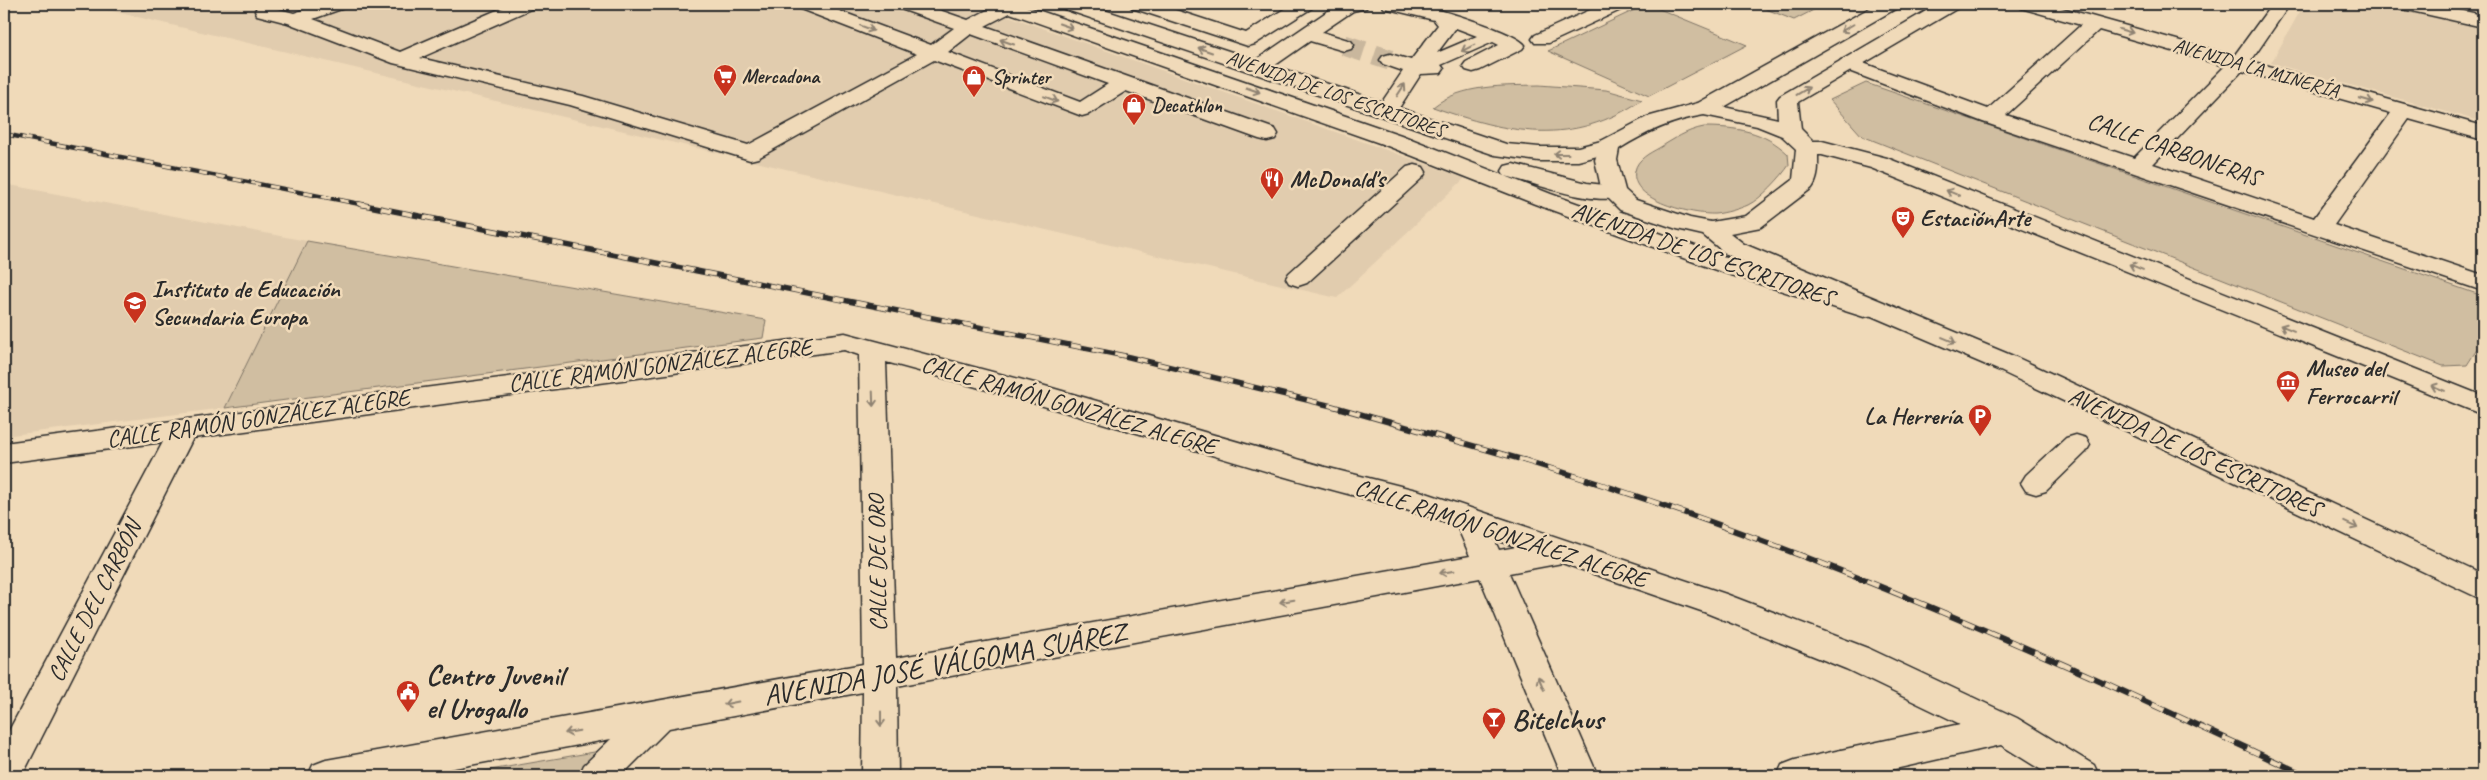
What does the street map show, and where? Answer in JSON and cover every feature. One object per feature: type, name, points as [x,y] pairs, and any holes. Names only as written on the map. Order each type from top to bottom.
[{"type":"street","points":[[281,11],[337,4]]},
{"type":"street","points":[[400,59],[526,4]]},
{"type":"street","points":[[805,4],[1082,110],[1124,83]]},
{"type":"street","points":[[905,4],[967,28],[1268,134]]},
{"type":"street","name":"AVENIDA DE LOS ESCRITORES","points":[[1068,4],[1504,150],[1540,154],[1578,154],[1609,146]]},
{"type":"street","points":[[1139,4],[1248,40],[1305,4]]},
{"type":"street","points":[[1258,68],[1347,6],[1359,4]]},
{"type":"street","points":[[1390,60],[1415,68],[1466,69],[1515,45],[1441,16],[1391,4]]},
{"type":"street","points":[[1542,39],[1618,4]]},
{"type":"street","points":[[1704,108],[1890,4]]},
{"type":"street","points":[[1790,130],[1787,100],[1950,4]]},
{"type":"street","name":"AVENIDA LA MINERÍA","points":[[2028,4],[2483,133]]},
{"type":"street","points":[[2138,167],[2239,63],[2281,4]]},
{"type":"street","points":[[2405,4],[2483,21]]},
{"type":"street","points":[[281,11],[400,59],[576,100],[750,153],[932,53],[967,28],[1006,5]]},
{"type":"street","name":"AVENIDA DE LOS ESCRITORES","points":[[1006,5],[1393,140],[1544,199],[1725,265],[1904,321]]},
{"type":"street","points":[[1387,111],[1415,68],[1448,25],[1441,16]]},
{"type":"street","points":[[1991,117],[2096,23]]},
{"type":"street","points":[[1308,34],[1344,45]]},
{"type":"street","name":"CALLE CARBONERAS","points":[[1848,64],[1991,117],[2483,283]]},
{"type":"street","points":[[1808,148],[1804,183],[1753,222],[1711,229],[1685,224],[1628,205],[1614,192],[1606,160],[1609,146],[1646,124],[1681,111],[1704,108],[1763,121],[1790,130],[1808,148],[1822,148],[1879,163],[2483,406]]},
{"type":"street","points":[[2320,227],[2404,110]]},
{"type":"street","name":"AVENIDA DE LOS ESCRITORES","points":[[1393,140],[1586,190],[1614,192]]},
{"type":"street","points":[[1298,278],[1415,172]]},
{"type":"street","name":"AVENIDA DE LOS ESCRITORES","points":[[1711,229],[1735,248],[2008,364],[2483,588]]},
{"type":"street","name":"CALLE RAMÓN GONZÁLEZ ALEGRE","points":[[4,453],[845,341],[872,350],[1028,391],[1325,478],[1420,502],[1715,603],[1849,656],[2005,728],[2081,776]]},
{"type":"street","name":"CALLE DEL ORO","points":[[872,350],[880,676],[880,776]]},
{"type":"street","name":"CALLE DEL CARBÓN","points":[[4,775],[184,428]]},
{"type":"street","points":[[2036,483],[2076,445]]},
{"type":"street","points":[[1468,517],[1490,564],[1580,776]]},
{"type":"street","name":"AVENIDA JOSÉ VÁLGOMA SUÁREZ","points":[[326,776],[1564,551]]},
{"type":"street","points":[[597,776],[659,716]]},
{"type":"street","points":[[1795,776],[2005,728]]},
{"type":"shaded area","points":[[82,4],[975,4],[1465,178],[1337,298]]},
{"type":"shaded area","points":[[1647,4],[1747,45],[1649,96],[1548,51]]},
{"type":"shaded area","points":[[1753,4],[1825,4],[1794,20]]},
{"type":"shaded area","points":[[2304,4],[2373,4],[2483,28],[2483,122],[2271,63]]},
{"type":"shaded area","points":[[1866,83],[2483,296],[2483,340],[2467,365],[2443,366],[1862,136],[1830,100]]},
{"type":"shaded area","points":[[1539,85],[1606,90],[1642,100],[1616,115],[1590,125],[1565,130],[1540,131],[1488,124],[1433,107],[1444,99],[1470,90],[1498,86]]},
{"type":"shaded area","points":[[1704,127],[1738,129],[1759,135],[1779,146],[1788,154],[1789,165],[1759,198],[1748,205],[1727,212],[1705,214],[1679,209],[1652,198],[1642,191],[1636,182],[1635,171],[1638,163],[1648,154],[1681,135]]},
{"type":"shaded area","name":"Instituto de Educación Secundaria Europa","points":[[4,184],[307,241],[225,408],[4,436]]},
{"type":"shaded area","points":[[307,241],[766,320],[763,338],[225,408]]},
{"type":"shaded area","points":[[600,751],[598,765],[586,776],[455,776]]},
{"type":"tunnel","points":[[1344,45],[1390,60]]},
{"type":"railway","points":[[4,134],[365,205]]},
{"type":"railway","points":[[359,204],[1125,356],[1332,406],[1527,461]]},
{"type":"railway","points":[[1523,460],[1655,502],[1786,550],[1916,601],[2077,670],[2307,776]]},
{"type":"place","name":"Mercadona","points":[[725,97]]},
{"type":"place","name":"Sprinter","points":[[974,98]]},
{"type":"place","name":"Decathlon","points":[[1134,126]]},
{"type":"place","name":"McDonald's","points":[[1272,200]]},
{"type":"place","name":"EstaciónArte","points":[[1903,239]]},
{"type":"place","name":"Instituto de Educación Secundaria Europa","points":[[135,324]]},
{"type":"place","name":"Museo del Ferrocarril","points":[[2288,403]]},
{"type":"place","name":"La Herrería","points":[[1980,437]]},
{"type":"place","name":"Centro Juvenil el Urogallo","points":[[408,713]]},
{"type":"place","name":"Bitelchus","points":[[1494,740]]}]
